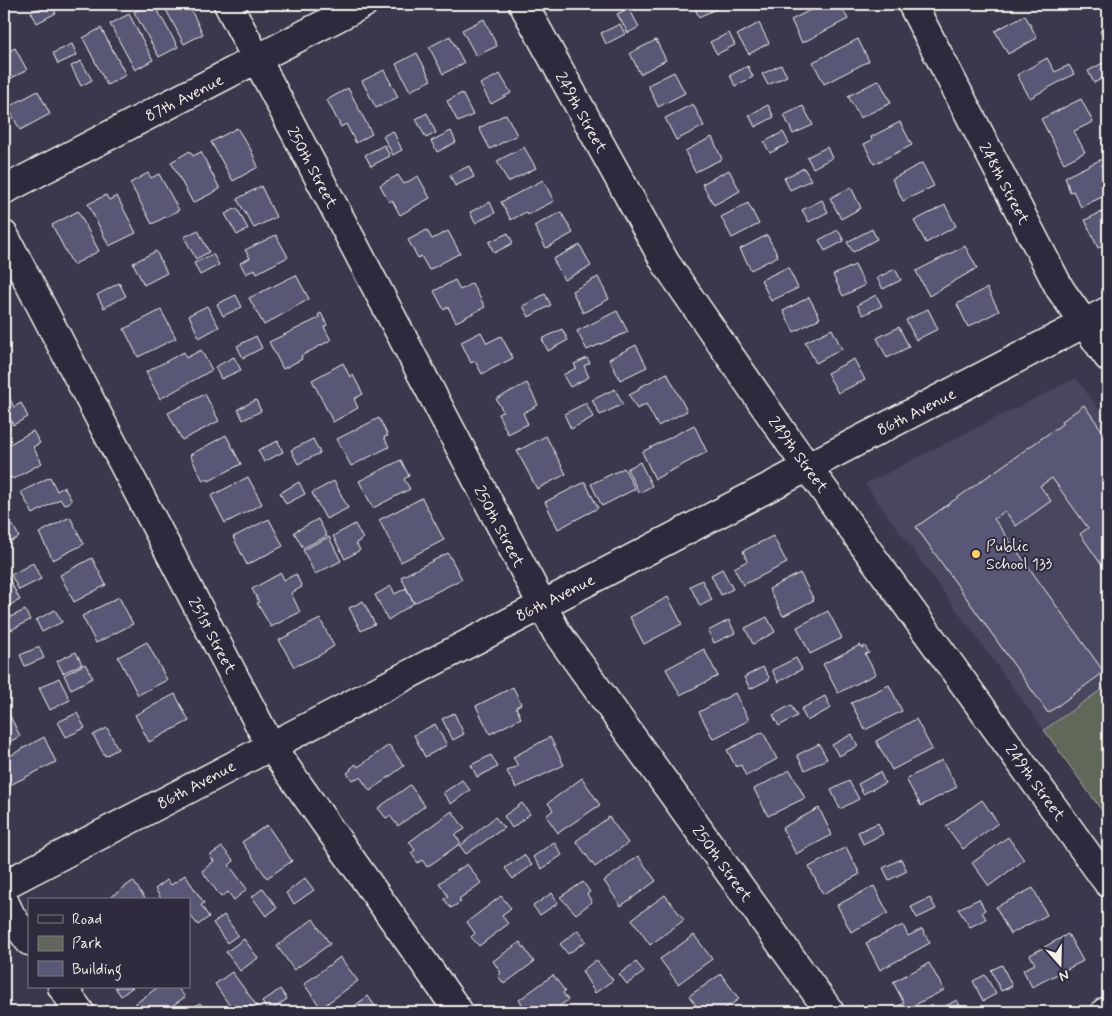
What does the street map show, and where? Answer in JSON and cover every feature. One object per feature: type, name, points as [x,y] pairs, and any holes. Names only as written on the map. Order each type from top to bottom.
[{"type":"street","name":"250th Street","points":[[228,4],[557,633],[830,1012]]},
{"type":"street","name":"87th Avenue","points":[[4,190],[364,4]]},
{"type":"street","name":"249th Street","points":[[523,4],[665,262],[808,467],[1108,883]]},
{"type":"street","name":"248th Street","points":[[912,4],[1060,289],[1108,357]]},
{"type":"street","name":"251st Street","points":[[4,235],[270,745],[459,1012]]},
{"type":"street","name":"86th Avenue","points":[[4,885],[541,604],[1108,311]]},
{"type":"street","points":[[4,901],[11,916],[28,941]]},
{"type":"street","points":[[63,988],[80,1012]]},
{"type":"shaded area","points":[[1076,378],[1108,422],[1108,685],[1044,730],[865,484]]},
{"type":"green space","points":[[1108,685],[1108,819],[1044,730]]},
{"type":"building","points":[[51,4],[56,13],[37,23],[31,12]]},
{"type":"building","points":[[148,4],[154,4],[178,47],[159,57],[134,12]]},
{"type":"building","points":[[163,4],[188,4],[203,34],[184,44]]},
{"type":"building","points":[[699,4],[715,4],[718,8],[699,17],[694,6]]},
{"type":"building","points":[[822,4],[840,4],[848,19],[802,43],[791,20]]},
{"type":"building","points":[[629,8],[639,27],[628,33],[617,14]]},
{"type":"building","points":[[129,14],[153,60],[135,70],[110,24]]},
{"type":"building","points":[[1025,15],[1037,38],[1008,54],[995,31]]},
{"type":"building","points":[[484,19],[497,46],[476,56],[462,30]]},
{"type":"building","points":[[759,23],[769,43],[749,54],[737,35]]},
{"type":"building","points":[[620,24],[625,34],[606,44],[601,33]]},
{"type":"building","points":[[1108,26],[1108,41],[1105,42],[1100,31]]},
{"type":"building","points":[[101,28],[126,75],[107,85],[83,38]]},
{"type":"building","points":[[729,33],[735,45],[717,54],[710,42]]},
{"type":"building","points":[[450,36],[464,63],[443,74],[429,47]]},
{"type":"building","points":[[858,39],[869,61],[824,84],[813,62]]},
{"type":"building","points":[[656,40],[666,60],[640,74],[630,53]]},
{"type":"building","points":[[72,44],[77,55],[58,64],[53,53]]},
{"type":"building","points":[[15,48],[27,70],[4,82],[4,54]]},
{"type":"building","points":[[417,53],[431,80],[410,91],[396,64]]},
{"type":"building","points":[[1047,58],[1055,72],[1069,65],[1074,74],[1030,98],[1017,75]]},
{"type":"building","points":[[1108,60],[1108,75],[1094,83],[1088,71]]},
{"type":"building","points":[[81,61],[92,80],[81,86],[71,66]]},
{"type":"building","points":[[781,65],[787,76],[768,85],[762,74]]},
{"type":"building","points":[[748,66],[753,77],[735,86],[730,75]]},
{"type":"building","points":[[384,70],[398,97],[376,108],[362,81]]},
{"type":"building","points":[[674,72],[685,93],[658,107],[648,85]]},
{"type":"building","points":[[500,74],[511,93],[491,104],[480,84]]},
{"type":"building","points":[[879,80],[891,103],[860,118],[848,96]]},
{"type":"building","points":[[348,88],[372,134],[356,143],[346,124],[341,127],[327,100]]},
{"type":"building","points":[[38,91],[50,114],[20,130],[8,107]]},
{"type":"building","points":[[462,93],[473,115],[458,122],[447,101]]},
{"type":"building","points":[[1081,99],[1093,122],[1074,131],[1085,152],[1064,163],[1041,119]]},
{"type":"building","points":[[693,104],[704,126],[676,140],[665,118]]},
{"type":"building","points":[[768,105],[774,117],[755,127],[749,115]]},
{"type":"building","points":[[803,106],[813,125],[793,134],[784,115]]},
{"type":"building","points":[[427,113],[436,133],[426,138],[416,119]]},
{"type":"building","points":[[506,114],[517,135],[490,149],[479,128]]},
{"type":"building","points":[[900,122],[912,145],[874,164],[864,144],[872,140],[871,137]]},
{"type":"building","points":[[237,128],[251,150],[258,167],[233,181],[211,142]]},
{"type":"building","points":[[393,131],[402,150],[393,155],[383,136]]},
{"type":"building","points":[[451,131],[456,142],[437,152],[431,141]]},
{"type":"building","points":[[783,132],[789,143],[770,153],[764,142]]},
{"type":"building","points":[[712,137],[722,159],[695,172],[685,151]]},
{"type":"building","points":[[384,145],[390,156],[371,166],[365,155]]},
{"type":"building","points":[[524,147],[536,168],[508,182],[497,161]]},
{"type":"building","points":[[827,147],[832,158],[813,168],[807,157]]},
{"type":"building","points":[[190,151],[193,156],[201,152],[220,189],[193,203],[171,162]]},
{"type":"building","points":[[1108,156],[1108,194],[1081,207],[1073,191],[1070,192],[1065,177]]},
{"type":"building","points":[[922,163],[934,186],[903,201],[892,179]]},
{"type":"building","points":[[469,166],[474,177],[455,186],[450,175]]},
{"type":"building","points":[[804,168],[811,180],[790,190],[784,178]]},
{"type":"building","points":[[729,170],[740,191],[714,205],[702,184]]},
{"type":"building","points":[[148,173],[151,178],[159,174],[179,210],[152,224],[130,183]]},
{"type":"building","points":[[398,175],[404,184],[418,176],[430,198],[400,215],[392,200],[389,202],[380,185]]},
{"type":"building","points":[[543,180],[554,201],[527,215],[526,212],[511,220],[501,202]]},
{"type":"building","points":[[261,186],[276,217],[254,228],[237,199]]},
{"type":"building","points":[[851,187],[861,208],[841,219],[830,198]]},
{"type":"building","points":[[106,195],[109,200],[117,196],[136,233],[109,246],[88,204]]},
{"type":"building","points":[[822,200],[828,212],[809,222],[802,210]]},
{"type":"building","points":[[490,202],[495,213],[475,223],[470,212]]},
{"type":"building","points":[[748,203],[759,224],[732,238],[721,217]]},
{"type":"building","points":[[945,205],[956,226],[926,243],[914,221]]},
{"type":"building","points":[[237,208],[248,229],[237,235],[225,214]]},
{"type":"building","points":[[1108,209],[1108,243],[1098,248],[1085,220]]},
{"type":"building","points":[[78,211],[99,251],[73,265],[52,225]]},
{"type":"building","points":[[561,212],[573,233],[546,248],[534,226]]},
{"type":"building","points":[[872,229],[877,239],[853,252],[847,242]]},
{"type":"building","points":[[198,230],[209,252],[196,259],[184,237]]},
{"type":"building","points":[[427,230],[432,239],[448,231],[460,253],[429,270],[421,256],[418,258],[408,240]]},
{"type":"building","points":[[838,230],[844,241],[825,251],[819,240]]},
{"type":"building","points":[[508,233],[513,243],[494,253],[489,242]]},
{"type":"building","points":[[276,235],[288,257],[257,273],[255,269],[246,274],[240,263],[250,258],[245,250]]},
{"type":"building","points":[[767,235],[778,256],[751,270],[740,249]]},
{"type":"building","points":[[580,245],[591,266],[564,280],[553,259]]},
{"type":"building","points":[[965,246],[977,268],[929,296],[916,271]]},
{"type":"building","points":[[156,251],[167,273],[144,285],[133,263]]},
{"type":"building","points":[[213,254],[219,265],[200,275],[194,263]]},
{"type":"building","points":[[855,265],[865,285],[843,296],[833,275]]},
{"type":"building","points":[[788,267],[798,288],[771,301],[761,280]]},
{"type":"building","points":[[895,269],[901,280],[883,289],[877,278]]},
{"type":"building","points":[[296,275],[309,299],[264,325],[249,298]]},
{"type":"building","points":[[598,277],[609,299],[583,313],[572,291]]},
{"type":"building","points":[[455,280],[460,290],[472,283],[485,307],[456,322],[448,307],[444,310],[434,291]]},
{"type":"building","points":[[119,283],[126,296],[104,308],[97,295]]},
{"type":"building","points":[[987,288],[999,311],[968,327],[957,304]]},
{"type":"building","points":[[545,294],[551,305],[529,317],[523,306]]},
{"type":"building","points":[[236,295],[242,307],[223,316],[217,304]]},
{"type":"building","points":[[876,295],[882,306],[863,315],[857,305]]},
{"type":"building","points":[[809,297],[820,318],[794,332],[783,311]]},
{"type":"building","points":[[207,306],[219,327],[199,338],[189,315]]},
{"type":"building","points":[[928,309],[938,329],[916,340],[906,320]]},
{"type":"building","points":[[161,310],[176,338],[138,357],[124,329]]},
{"type":"building","points":[[617,311],[628,332],[587,350],[577,331]]},
{"type":"building","points":[[321,313],[327,325],[324,327],[331,340],[301,356],[302,359],[283,369],[269,342],[319,318],[318,315]]},
{"type":"building","points":[[899,327],[909,347],[887,358],[877,338]]},
{"type":"building","points":[[562,329],[568,340],[548,351],[542,339]]},
{"type":"building","points":[[832,329],[842,349],[816,363],[805,342]]},
{"type":"building","points":[[481,332],[487,343],[501,336],[513,358],[482,374],[475,361],[471,363],[461,342]]},
{"type":"building","points":[[256,336],[262,348],[243,358],[237,346]]},
{"type":"building","points":[[636,345],[647,367],[620,380],[609,359]]},
{"type":"building","points":[[201,350],[212,370],[160,399],[146,372],[184,352],[186,358]]},
{"type":"building","points":[[234,357],[241,370],[221,379],[215,367]]},
{"type":"building","points":[[587,358],[590,363],[584,366],[589,377],[570,387],[563,375],[576,368],[574,364]]},
{"type":"building","points":[[854,359],[865,380],[838,393],[827,373]]},
{"type":"building","points":[[343,363],[350,377],[353,375],[363,394],[354,399],[358,408],[333,422],[312,380]]},
{"type":"building","points":[[667,373],[687,411],[658,426],[646,404],[637,409],[629,395],[639,390],[638,388]]},
{"type":"building","points":[[527,383],[538,405],[523,413],[528,424],[508,434],[498,414],[503,411],[496,399]]},
{"type":"building","points":[[615,389],[623,404],[600,415],[592,400]]},
{"type":"building","points":[[7,393],[14,407],[21,403],[28,417],[13,425],[11,420],[4,424],[4,395]]},
{"type":"building","points":[[205,394],[219,421],[182,440],[168,413]]},
{"type":"building","points":[[256,400],[261,411],[243,420],[238,409]]},
{"type":"building","points":[[586,403],[593,417],[571,429],[564,414]]},
{"type":"building","name":"Public School 133","points":[[1084,405],[1108,439],[1108,574],[1080,534],[1088,528],[1052,478],[1040,486],[1051,501],[1016,526],[1005,511],[994,519],[1104,672],[1048,713],[916,527],[1062,424],[1061,422]]},
{"type":"building","points":[[379,418],[388,436],[384,437],[389,447],[351,466],[337,439]]},
{"type":"building","points":[[694,425],[707,452],[655,479],[642,452]]},
{"type":"building","points":[[33,431],[40,443],[33,447],[42,463],[13,479],[11,477],[4,480],[4,447]]},
{"type":"building","points":[[226,435],[241,464],[209,481],[208,479],[203,481],[190,455]]},
{"type":"building","points":[[546,436],[566,474],[537,489],[517,451]]},
{"type":"building","points":[[313,439],[320,453],[298,464],[291,450]]},
{"type":"building","points":[[278,441],[283,452],[264,462],[258,450]]},
{"type":"building","points":[[401,460],[409,476],[404,479],[410,489],[373,508],[359,481]]},
{"type":"building","points":[[640,462],[652,486],[639,493],[627,469]]},
{"type":"building","points":[[624,468],[635,489],[602,506],[591,484]]},
{"type":"building","points":[[50,477],[57,491],[64,487],[72,501],[64,505],[60,499],[33,514],[21,492]]},
{"type":"building","points":[[248,477],[262,504],[225,523],[211,496]]},
{"type":"building","points":[[334,481],[348,508],[326,519],[312,493]]},
{"type":"building","points":[[299,482],[305,494],[286,504],[280,493]]},
{"type":"building","points":[[585,482],[598,508],[558,529],[545,502]]},
{"type":"building","points":[[422,498],[444,540],[401,562],[379,520]]},
{"type":"building","points":[[70,517],[84,544],[53,560],[39,533]]},
{"type":"building","points":[[269,519],[283,546],[247,565],[233,537]]},
{"type":"building","points":[[318,519],[327,536],[303,548],[294,532]]},
{"type":"building","points":[[355,524],[363,539],[356,543],[360,550],[345,559],[333,536]]},
{"type":"building","points":[[13,525],[19,537],[4,545],[4,530]]},
{"type":"building","points":[[773,536],[787,563],[743,585],[734,568],[747,561],[743,551]]},
{"type":"building","points":[[329,537],[341,561],[315,574],[303,550]]},
{"type":"building","points":[[448,553],[462,579],[414,603],[401,577]]},
{"type":"building","points":[[92,558],[106,585],[74,602],[60,575]]},
{"type":"building","points":[[33,563],[41,579],[19,590],[11,575]]},
{"type":"building","points":[[722,569],[733,589],[721,595],[711,575]]},
{"type":"building","points":[[281,573],[284,580],[296,574],[302,587],[291,593],[300,612],[271,627],[257,603],[259,602],[252,589]]},
{"type":"building","points":[[800,573],[814,600],[783,616],[769,589]]},
{"type":"building","points":[[7,575],[20,600],[4,608],[4,577]]},
{"type":"building","points":[[702,580],[712,600],[700,606],[690,586]]},
{"type":"building","points":[[391,586],[395,594],[406,588],[414,603],[388,620],[375,595]]},
{"type":"building","points":[[119,597],[133,624],[96,643],[82,616]]},
{"type":"building","points":[[668,597],[682,624],[644,644],[630,617]]},
{"type":"building","points":[[363,601],[375,624],[361,631],[349,608]]},
{"type":"building","points":[[25,610],[30,620],[11,630],[6,619]]},
{"type":"building","points":[[55,610],[62,622],[42,632],[36,620]]},
{"type":"building","points":[[828,611],[842,638],[810,654],[797,627]]},
{"type":"building","points":[[767,617],[775,632],[753,644],[745,628]]},
{"type":"building","points":[[320,619],[334,646],[294,667],[279,640]]},
{"type":"building","points":[[729,620],[735,633],[714,643],[708,631]]},
{"type":"building","points":[[147,642],[167,680],[138,695],[118,657]]},
{"type":"building","points":[[860,645],[862,648],[865,646],[869,653],[865,654],[876,674],[838,693],[823,664]]},
{"type":"building","points":[[39,647],[44,658],[25,666],[20,655]]},
{"type":"building","points":[[704,649],[718,676],[680,695],[666,669]]},
{"type":"building","points":[[76,652],[82,664],[63,673],[57,661]]},
{"type":"building","points":[[796,658],[802,669],[778,682],[772,670]]},
{"type":"building","points":[[85,664],[93,678],[71,689],[64,675]]},
{"type":"building","points":[[763,667],[770,679],[750,689],[744,677]]},
{"type":"building","points":[[59,678],[70,700],[50,710],[39,688]]},
{"type":"building","points":[[889,685],[902,711],[865,730],[851,703]]},
{"type":"building","points":[[513,687],[521,704],[516,707],[521,718],[490,734],[476,706]]},
{"type":"building","points":[[735,693],[749,720],[713,739],[699,712]]},
{"type":"building","points":[[175,694],[189,721],[149,742],[135,715]]},
{"type":"building","points":[[825,696],[831,708],[807,721],[801,709]]},
{"type":"building","points":[[791,705],[797,716],[779,726],[773,715]]},
{"type":"building","points":[[8,712],[20,736],[4,745],[4,715]]},
{"type":"building","points":[[77,713],[85,728],[66,737],[58,722]]},
{"type":"building","points":[[454,713],[464,734],[453,740],[442,719]]},
{"type":"building","points":[[916,719],[932,749],[892,770],[876,741]]},
{"type":"building","points":[[435,724],[447,745],[425,757],[414,735]]},
{"type":"building","points":[[107,728],[118,749],[105,756],[93,735]]},
{"type":"building","points":[[763,732],[777,759],[746,776],[741,765],[736,767],[727,750]]},
{"type":"building","points":[[852,734],[858,746],[839,756],[832,745]]},
{"type":"building","points":[[44,737],[56,762],[6,787],[4,783],[4,759]]},
{"type":"building","points":[[550,737],[564,765],[516,788],[507,771],[518,766],[513,757]]},
{"type":"building","points":[[819,744],[827,759],[805,770],[797,755]]},
{"type":"building","points":[[389,745],[404,766],[370,791],[360,777],[352,780],[347,773],[350,769],[356,764],[358,767]]},
{"type":"building","points":[[491,755],[498,767],[477,777],[471,765]]},
{"type":"building","points":[[942,760],[957,787],[921,806],[906,779]]},
{"type":"building","points":[[790,770],[805,798],[768,816],[754,789]]},
{"type":"building","points":[[880,772],[885,783],[863,794],[858,784]]},
{"type":"building","points":[[582,778],[600,805],[558,833],[546,816],[553,810],[548,803]]},
{"type":"building","points":[[462,780],[470,790],[451,804],[443,793]]},
{"type":"building","points":[[849,781],[859,799],[840,809],[831,790]]},
{"type":"building","points":[[410,785],[425,806],[398,826],[390,816],[386,818],[378,808]]},
{"type":"building","points":[[982,800],[998,823],[963,849],[946,826]]},
{"type":"building","points":[[522,803],[530,814],[512,828],[504,816]]},
{"type":"building","points":[[819,808],[832,835],[796,854],[782,828]]},
{"type":"building","points":[[452,811],[465,829],[455,835],[461,843],[427,867],[422,860],[418,863],[411,853],[415,850],[409,842]]},
{"type":"building","points":[[495,817],[504,828],[466,854],[460,846]]},
{"type":"building","points":[[609,817],[628,843],[595,867],[576,841]]},
{"type":"building","points":[[878,823],[883,834],[863,844],[858,832]]},
{"type":"building","points":[[267,825],[292,861],[267,878],[242,842]]},
{"type":"building","points":[[1008,837],[1024,860],[989,886],[972,863]]},
{"type":"building","points":[[554,842],[562,855],[542,869],[533,857]]},
{"type":"building","points":[[222,847],[234,861],[229,865],[247,889],[234,900],[228,892],[221,897],[202,871],[214,861],[209,856]]},
{"type":"building","points":[[846,847],[860,874],[823,894],[809,867]]},
{"type":"building","points":[[524,855],[532,865],[513,879],[505,868]]},
{"type":"building","points":[[638,856],[656,881],[621,906],[604,881]]},
{"type":"building","points":[[901,859],[907,871],[889,880],[883,868]]},
{"type":"building","points":[[467,864],[481,883],[459,899],[461,902],[451,908],[444,899],[448,896],[439,883]]},
{"type":"building","points":[[185,875],[204,903],[201,905],[209,917],[198,925],[190,915],[190,898],[161,898],[155,889],[167,880],[171,885]]},
{"type":"building","points":[[305,878],[314,890],[294,904],[286,893]]},
{"type":"building","points":[[133,881],[145,898],[110,898]]},
{"type":"building","points":[[583,882],[590,892],[587,894],[592,902],[576,914],[560,897]]},
{"type":"building","points":[[874,886],[888,913],[851,932],[837,905]]},
{"type":"building","points":[[263,888],[277,908],[266,916],[252,897]]},
{"type":"building","points":[[1033,888],[1047,915],[1010,934],[996,907]]},
{"type":"building","points":[[552,893],[558,903],[540,915],[533,906]]},
{"type":"building","points":[[665,895],[684,920],[650,945],[632,919]]},
{"type":"building","points":[[501,896],[511,908],[502,915],[508,924],[479,946],[471,937],[475,933],[467,922]]},
{"type":"building","points":[[930,898],[936,909],[917,918],[911,907]]},
{"type":"building","points":[[979,899],[985,910],[982,912],[986,919],[970,927],[958,909]]},
{"type":"building","points":[[224,915],[238,935],[227,943],[213,923]]},
{"type":"building","points":[[313,919],[330,944],[294,970],[277,946]]},
{"type":"building","points":[[903,925],[908,936],[922,929],[930,943],[880,970],[866,943]]},
{"type":"building","points":[[578,930],[586,941],[568,954],[560,944]]},
{"type":"building","points":[[1068,934],[1083,961],[1032,987],[1023,970],[1035,964],[1030,955]]},
{"type":"building","points":[[694,935],[712,959],[678,984],[660,959]]},
{"type":"building","points":[[244,939],[258,958],[240,971],[226,952]]},
{"type":"building","points":[[520,942],[534,962],[504,984],[498,976],[501,973],[493,961]]},
{"type":"building","points":[[340,957],[358,981],[321,1008],[304,984]]},
{"type":"building","points":[[596,960],[613,980],[595,993],[582,971]]},
{"type":"building","points":[[636,962],[644,972],[627,984],[619,974]]},
{"type":"building","points":[[929,963],[944,990],[901,1012],[898,1006],[904,1003],[893,982]]},
{"type":"building","points":[[1002,965],[1012,986],[1001,991],[991,970]]},
{"type":"building","points":[[232,972],[257,1006],[248,1012],[234,1012],[215,984]]},
{"type":"building","points":[[721,974],[739,999],[720,1012],[701,1012],[689,996]]},
{"type":"building","points":[[553,975],[565,991],[563,993],[568,1000],[551,1012],[528,1012],[519,1000]]},
{"type":"building","points":[[985,975],[996,994],[983,1001],[973,981]]},
{"type":"building","points":[[116,988],[132,988],[121,996]]},
{"type":"building","points":[[157,988],[178,988],[185,997],[163,1012],[141,1012],[135,1004]]},
{"type":"building","points":[[280,989],[287,999],[269,1012],[262,1002]]},
{"type":"building","points":[[368,996],[379,1012],[346,1012]]},
{"type":"building","points":[[957,1000],[963,1012],[934,1012]]},
{"type":"building","points":[[200,1003],[207,1012],[186,1012],[188,1011]]},
{"type":"building","points":[[385,1008],[388,1012],[379,1012]]},
{"type":"place","name":"Public School 133","points":[[976,554]]}]
